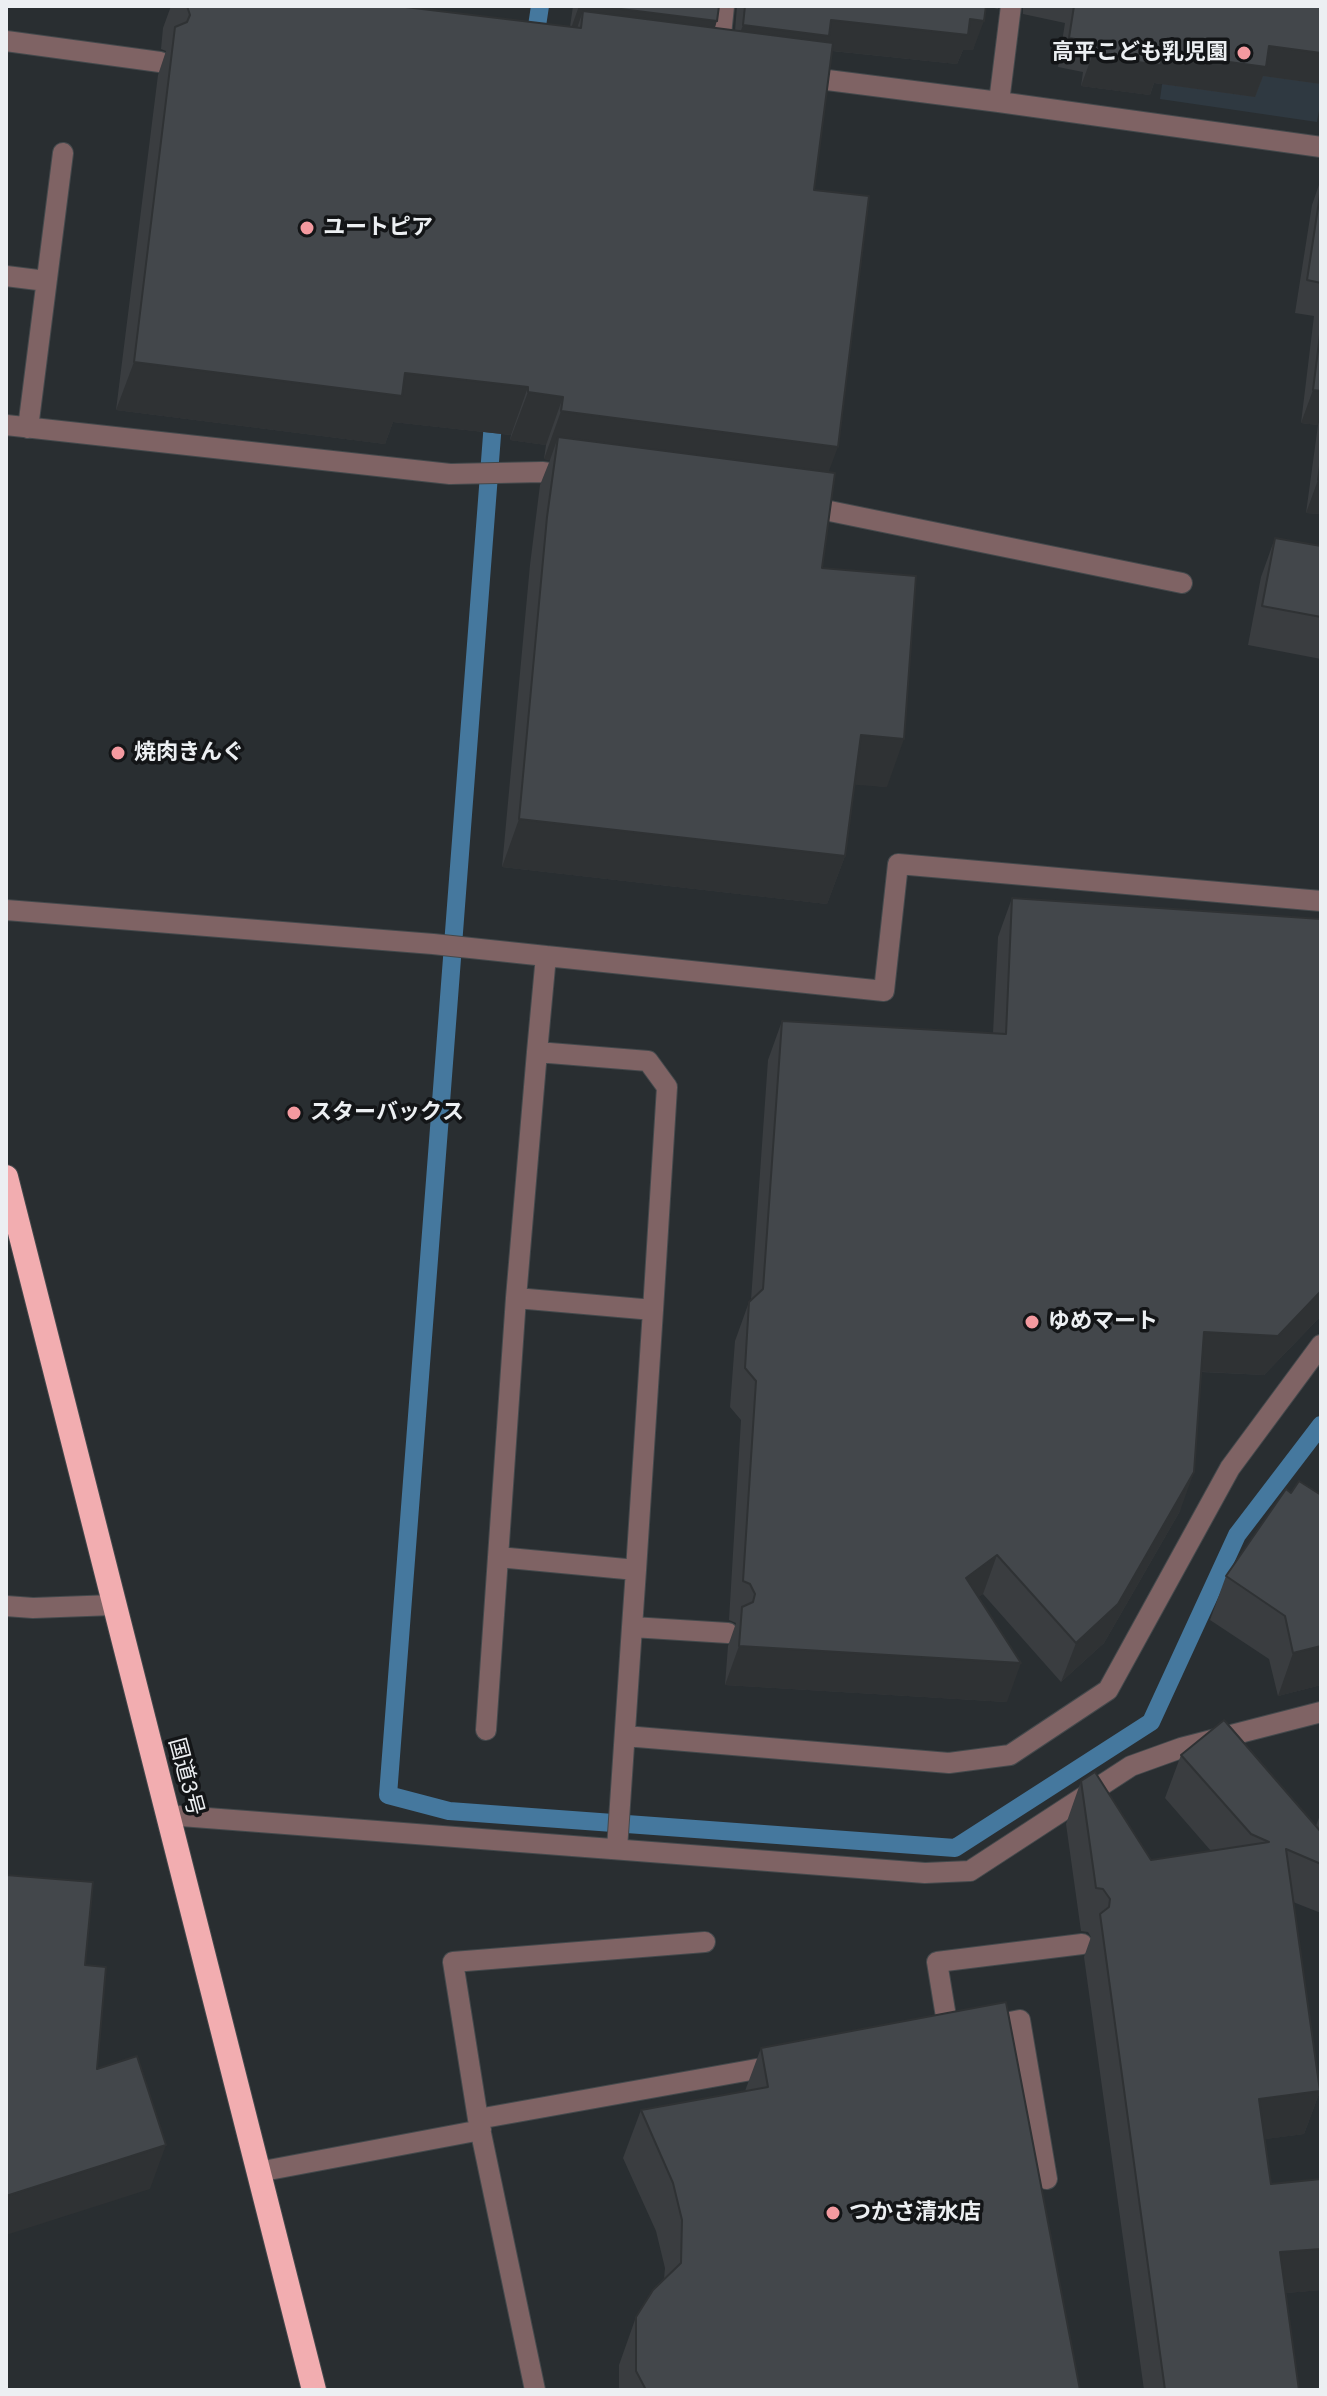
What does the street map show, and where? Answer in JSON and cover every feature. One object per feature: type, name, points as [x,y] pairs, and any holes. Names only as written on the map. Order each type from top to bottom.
[{"type":"highway","name":"国道3号","points":[[6,1177],[314,2390]]},
{"type":"street","points":[[718,66],[724,6]]},
{"type":"street","points":[[999,102],[1011,6]]},
{"type":"street","points":[[6,41],[160,62]]},
{"type":"street","points":[[780,74],[1321,147]]},
{"type":"street","points":[[28,428],[63,153]]},
{"type":"street","points":[[6,276],[46,281]]},
{"type":"street","points":[[6,425],[450,474],[542,472],[588,478]]},
{"type":"street","points":[[788,504],[1182,583]]},
{"type":"street","points":[[6,910],[471,947],[884,991],[898,864],[1321,901]]},
{"type":"street","points":[[486,1730],[516,1298],[546,956]]},
{"type":"street","points":[[537,1052],[648,1061],[667,1087],[617,1849]]},
{"type":"street","points":[[516,1298],[653,1310]]},
{"type":"street","points":[[625,1736],[949,1763],[1010,1755],[1108,1690],[1230,1468],[1321,1345]]},
{"type":"street","points":[[498,1557],[636,1570]]},
{"type":"street","points":[[6,1606],[114,1605]]},
{"type":"street","points":[[632,1627],[728,1633]]},
{"type":"street","points":[[168,1815],[925,1873],[970,1871],[1131,1766],[1181,1748],[1321,1712]]},
{"type":"street","points":[[535,2390],[480,2124],[453,1962],[705,1942]]},
{"type":"street","points":[[949,2035],[937,1962],[1082,1944]]},
{"type":"street","points":[[917,2040],[1020,2020],[1047,2179]]},
{"type":"street","points":[[258,2172],[480,2124],[792,2063]]},
{"type":"shaded area","name":"高平こども乳児園","points":[[1173,6],[1321,6],[1321,99],[1317,122],[1160,99]]},
{"type":"building","points":[[187,6],[397,6],[581,28],[583,11],[833,43],[814,190],[869,196],[838,447],[561,411],[563,397],[528,392],[528,387],[405,373],[402,396],[134,362],[175,27],[187,22],[190,15]]},
{"type":"building","points":[[597,6],[719,6],[717,21]]},
{"type":"building","points":[[745,6],[986,6],[984,21],[970,19],[968,35],[831,20],[829,36],[743,25]]},
{"type":"building","points":[[1074,6],[1321,6],[1321,53],[1269,46],[1266,67],[1163,53],[1161,65],[1092,56],[1094,42],[1069,38]]},
{"type":"building","points":[[1321,188],[1321,283],[1307,280]]},
{"type":"building","points":[[1321,327],[1321,391],[1313,390]]},
{"type":"building","points":[[558,437],[835,473],[822,568],[916,576],[904,739],[861,735],[845,856],[519,819],[547,517]]},
{"type":"building","points":[[1275,538],[1321,546],[1321,617],[1262,606]]},
{"type":"building","name":"ゆめマート","points":[[1012,898],[1321,919],[1321,1291],[1278,1336],[1204,1332],[1194,1472],[1118,1604],[1076,1643],[997,1555],[966,1578],[1021,1663],[739,1646],[742,1607],[753,1602],[755,1594],[750,1584],[743,1581],[756,1381],[745,1368],[749,1302],[763,1289],[782,1021],[1006,1034]]},
{"type":"building","points":[[1299,1481],[1321,1495],[1321,1646],[1293,1653],[1285,1616],[1226,1576],[1286,1489],[1291,1493]]},
{"type":"building","points":[[1224,1720],[1321,1832],[1321,1864],[1286,1849],[1320,2091],[1259,2099],[1271,2184],[1321,2179],[1321,2249],[1280,2252],[1299,2390],[1165,2390],[1100,1914],[1109,1907],[1110,1899],[1103,1889],[1096,1888],[1081,1781],[1095,1772],[1151,1860],[1269,1842],[1251,1834],[1181,1755]]},
{"type":"building","points":[[6,1875],[93,1882],[85,1965],[106,1967],[97,2069],[137,2056],[166,2145],[6,2196]]},
{"type":"building","name":"つかさ清水店","points":[[1006,2002],[1080,2390],[646,2390],[636,2371],[636,2317],[653,2290],[681,2263],[682,2220],[673,2183],[641,2110],[768,2087],[761,2048]]},
{"type":"waterway","points":[[534,46],[540,6]]},
{"type":"waterway","points":[[494,409],[388,1795],[449,1811],[955,1848],[1151,1722],[1237,1535],[1321,1425]]},
{"type":"place","name":"高平こども乳児園","points":[[1244,53]]},
{"type":"place","name":"ユートピア","points":[[307,228]]},
{"type":"place","name":"焼肉きんぐ","points":[[118,753]]},
{"type":"place","name":"スターバックス","points":[[294,1113]]},
{"type":"place","name":"ゆめマート","points":[[1032,1322]]},
{"type":"place","name":"つかさ清水店","points":[[833,2213]]}]
